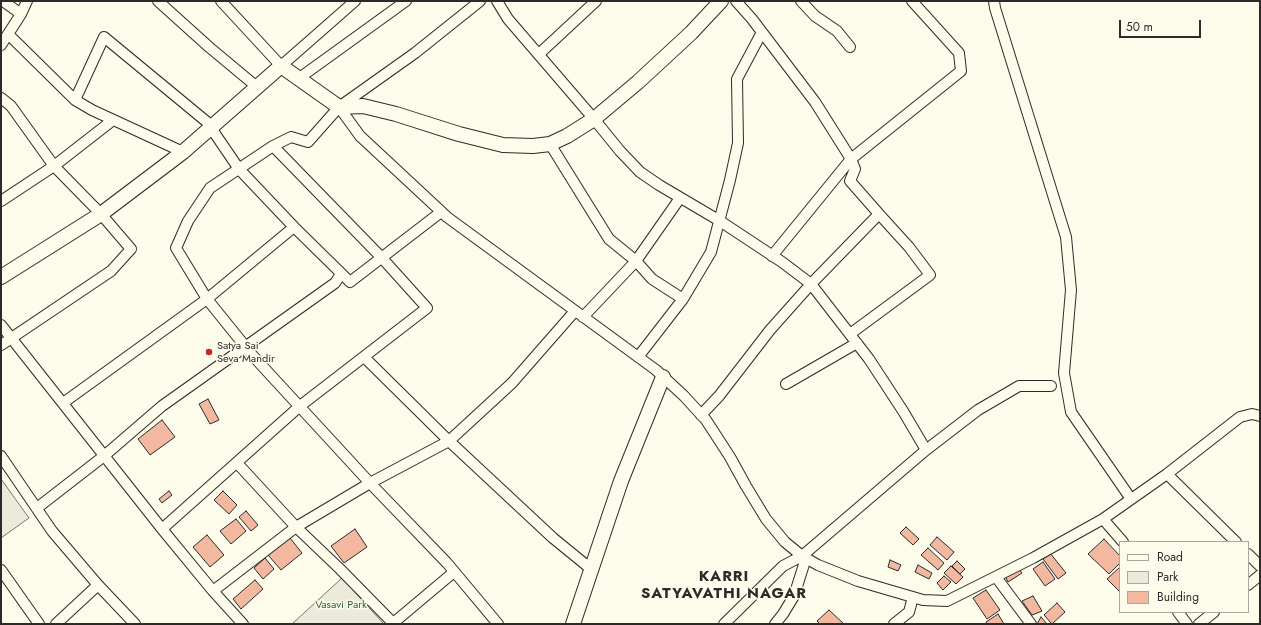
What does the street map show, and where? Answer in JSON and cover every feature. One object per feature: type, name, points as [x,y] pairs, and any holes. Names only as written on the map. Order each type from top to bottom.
[{"type":"main road","points":[[1,277],[101,214],[183,152],[281,66],[339,107],[370,107],[459,134],[503,145],[533,146],[550,144],[567,136],[594,119],[638,82],[685,38],[721,1]]},
{"type":"main road","points":[[573,624],[621,481],[663,377]]},
{"type":"street","points":[[3,1],[21,14]]},
{"type":"street","points":[[1,45],[21,14],[27,1]]},
{"type":"street","points":[[158,1],[209,47],[257,87]]},
{"type":"street","points":[[221,1],[281,66],[355,1]]},
{"type":"street","points":[[298,79],[406,1]]},
{"type":"street","points":[[480,1],[415,53],[339,107],[308,142],[291,137],[273,146],[210,188],[188,221],[176,248],[207,299],[246,347],[370,483],[454,572],[498,624]]},
{"type":"street","points":[[497,1],[508,19],[620,151],[640,172],[680,198],[720,221],[810,284],[869,359],[903,411],[926,450]]},
{"type":"street","points":[[539,54],[596,1]]},
{"type":"street","points":[[736,1],[752,19],[815,102],[855,169],[850,181],[909,247],[930,275],[850,334]]},
{"type":"street","points":[[801,1],[815,16],[836,31],[850,47]]},
{"type":"street","points":[[772,256],[851,160],[961,71],[959,54],[912,1]]},
{"type":"street","points":[[986,1],[994,4],[1066,236],[1072,290],[1064,373],[1071,412],[1131,499]]},
{"type":"street","points":[[638,357],[683,299],[711,252],[720,221],[738,143],[737,79],[762,32]]},
{"type":"street","points":[[8,34],[74,100],[92,110],[183,152]]},
{"type":"street","points":[[74,100],[104,37],[207,122],[239,169],[294,227],[350,282],[441,212]]},
{"type":"street","points":[[1,98],[11,106],[54,166],[101,214],[131,249],[111,271],[1,345]]},
{"type":"street","points":[[339,107],[360,136],[441,212],[638,357],[684,396],[706,420],[730,457],[766,520],[785,542],[804,557],[818,565],[858,581],[923,600],[947,601],[1033,558],[1103,519],[1167,474],[1240,417],[1252,414],[1260,416]]},
{"type":"street","points":[[1,201],[54,166],[113,120]]},
{"type":"street","points":[[550,144],[610,239],[636,261],[652,279],[683,299]]},
{"type":"street","points":[[162,529],[300,406],[428,308],[382,258],[273,146]]},
{"type":"street","points":[[213,591],[296,527],[370,483],[449,441],[512,383],[579,314],[636,261],[680,198]]},
{"type":"street","points":[[701,415],[719,396],[770,330],[810,284],[879,214]]},
{"type":"street","points":[[63,403],[207,299],[294,227]]},
{"type":"street","points":[[36,508],[104,456],[162,406],[336,284],[341,274]]},
{"type":"street","points":[[1,325],[162,529],[213,591],[243,624]]},
{"type":"street","points":[[786,384],[857,343]]},
{"type":"street","points":[[364,357],[449,441],[553,538],[591,569]]},
{"type":"street","points":[[724,624],[783,566],[804,557],[926,450],[978,410],[1019,386],[1051,386]]},
{"type":"street","points":[[1,456],[52,531],[98,585],[135,624]]},
{"type":"street","points":[[237,463],[296,527],[340,569],[393,624],[454,572]]},
{"type":"street","points":[[1167,474],[1235,541]]},
{"type":"street","points":[[1103,519],[1122,541]]},
{"type":"street","points":[[1249,555],[1260,566]]},
{"type":"street","points":[[775,624],[794,596],[804,557]]},
{"type":"street","points":[[1,570],[39,624]]},
{"type":"street","points":[[1249,584],[1260,575]]},
{"type":"street","points":[[996,577],[1031,624]]},
{"type":"street","points":[[56,624],[98,585]]},
{"type":"street","points":[[894,624],[910,612],[913,597]]},
{"type":"street","points":[[1179,613],[1187,624]]},
{"type":"street","points":[[1199,624],[1213,613]]},
{"type":"green space","points":[[1,479],[29,518],[1,538]]},
{"type":"green space","name":"Vasavi Park","points":[[342,578],[383,623],[382,624],[292,624]]},
{"type":"building","points":[[208,399],[219,420],[210,424],[199,404]]},
{"type":"building","points":[[162,420],[175,437],[150,455],[138,439]]},
{"type":"building","points":[[169,491],[172,495],[162,503],[159,499]]},
{"type":"building","points":[[223,491],[237,505],[229,514],[214,500]]},
{"type":"building","points":[[246,511],[258,525],[251,531],[239,517]]},
{"type":"building","points":[[236,519],[246,531],[231,544],[220,531]]},
{"type":"building","points":[[906,527],[919,539],[913,545],[900,533]]},
{"type":"building","points":[[355,529],[367,547],[344,563],[331,546]]},
{"type":"building","points":[[207,535],[224,555],[210,567],[193,547]]},
{"type":"building","points":[[937,537],[954,552],[947,560],[930,545]]},
{"type":"building","points":[[290,538],[302,553],[281,570],[268,555]]},
{"type":"building","points":[[1104,539],[1119,555],[1119,564],[1109,574],[1088,554]]},
{"type":"building","points":[[928,548],[944,563],[938,570],[921,555]]},
{"type":"building","points":[[1050,553],[1066,573],[1058,579],[1043,559]]},
{"type":"building","points":[[265,558],[274,569],[263,579],[254,568]]},
{"type":"building","points":[[890,560],[901,565],[898,571],[888,567]]},
{"type":"building","points":[[957,561],[965,569],[960,574],[952,566]]},
{"type":"building","points":[[1043,562],[1055,579],[1045,586],[1033,569]]},
{"type":"building","points":[[918,565],[932,573],[929,579],[915,572]]},
{"type":"building","points":[[951,566],[963,577],[956,584],[944,573]]},
{"type":"building","points":[[1018,568],[1022,573],[1008,582],[1005,576]]},
{"type":"building","points":[[1119,568],[1119,591],[1107,579]]},
{"type":"building","points":[[944,576],[951,582],[943,590],[937,583]]},
{"type":"building","points":[[255,580],[263,589],[241,609],[233,599]]},
{"type":"building","points":[[986,590],[1000,610],[987,619],[973,598]]},
{"type":"building","points":[[1033,596],[1042,611],[1032,615],[1022,601]]},
{"type":"building","points":[[1057,603],[1065,612],[1052,624],[1044,615]]},
{"type":"building","points":[[829,610],[844,624],[820,624],[817,621]]},
{"type":"building","points":[[998,614],[1004,624],[987,624],[986,622]]},
{"type":"building","points":[[1041,617],[1047,624],[1037,624]]},
{"type":"place","name":"Satya Sai Seva Mandir","points":[[209,352]]},
{"type":"district","name":"KARRI SATYAVATHI NAGAR","points":[[724,586]]}]
